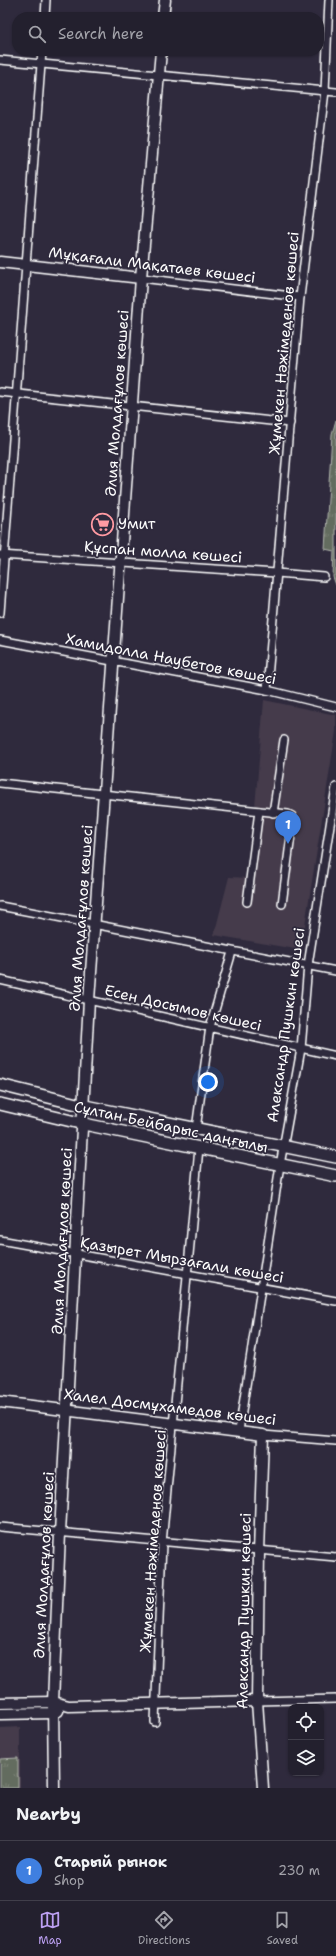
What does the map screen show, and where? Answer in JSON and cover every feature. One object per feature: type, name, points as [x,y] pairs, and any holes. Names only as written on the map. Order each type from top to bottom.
[{"type":"main road","points":[[164,12],[165,0]]},
{"type":"main road","name":"Әлия Молдағұлов көшесі","points":[[54,1788],[53,1702],[60,1533],[85,1106],[89,1000],[141,278],[161,56]]},
{"type":"main road","name":"Мұқағали Мақатаев көшесі","points":[[0,262],[141,278]]},
{"type":"main road","name":"Сұлтан Бейбарыс даңғылы","points":[[0,1085],[85,1106],[336,1157]]},
{"type":"main road","name":"Сұлтан Бейбарыс даңғылы","points":[[0,1104],[84,1124],[336,1176]]},
{"type":"main road","name":"Халел Досмұхамедов көшесі","points":[[0,1402],[263,1435]]},
{"type":"main road","name":"Александр Пушкин көшесі","points":[[262,1788],[257,1701],[259,1552],[263,1435]]},
{"type":"main road","points":[[0,1703],[53,1702],[69,1706],[257,1701]]},
{"type":"main road","points":[[0,1714],[53,1713],[69,1706]]},
{"type":"street","points":[[45,12],[46,0]]},
{"type":"street","name":"Жұмекен Нәжімеденов көшесі","points":[[267,690],[300,297],[325,91],[329,0]]},
{"type":"street","points":[[0,613],[3,556],[27,265],[42,56]]},
{"type":"street","points":[[0,60],[336,92]]},
{"type":"street","name":"Мұқағали Мақатаев көшесі","points":[[141,278],[300,297]]},
{"type":"street","points":[[0,392],[290,423]]},
{"type":"street","name":"Құспан молла көшесі","points":[[3,556],[121,562],[324,577]]},
{"type":"street","name":"Хамидолла Наубетов көшесі","points":[[0,640],[267,690],[336,708]]},
{"type":"street","points":[[273,812],[284,740]]},
{"type":"street","points":[[0,783],[288,814],[292,816],[294,820],[282,904]]},
{"type":"street","name":"Александр Пушкин көшесі","points":[[239,1432],[280,1165],[301,1049],[308,965],[336,788]]},
{"type":"street","points":[[247,902],[259,811]]},
{"type":"street","points":[[0,906],[95,923],[232,952],[336,971]]},
{"type":"street","points":[[196,1129],[210,1027],[232,952]]},
{"type":"street","name":"Есен Досымов көшесі","points":[[0,980],[336,1056]]},
{"type":"street","name":"Жұмекен Нәжімеденов көшесі","points":[[155,1722],[157,1703],[162,1543],[186,1273],[199,1148]]},
{"type":"street","name":"Қазырет Мырзағали көшесі","points":[[0,1240],[336,1301]]},
{"type":"street","name":"Халел Досмұхамедов көшесі","points":[[263,1435],[336,1442]]},
{"type":"street","points":[[0,1527],[259,1552],[336,1557]]},
{"type":"street","points":[[257,1701],[336,1699]]},
{"type":"shaded area","points":[[264,700],[336,715],[336,731],[301,950],[214,935],[229,877],[251,878],[264,811],[255,807]]},
{"type":"shaded area","points":[[20,1727],[20,1788],[0,1788],[0,1728]]},
{"type":"green space","points":[[336,420],[336,585],[333,577],[334,551],[325,549],[332,434]]},
{"type":"green space","points":[[18,1758],[18,1788],[0,1788],[0,1759]]},
{"type":"place","name":"Умит","points":[[103,524]]},
{"type":"place","name":"Старый рынок","points":[[288,844]]}]
